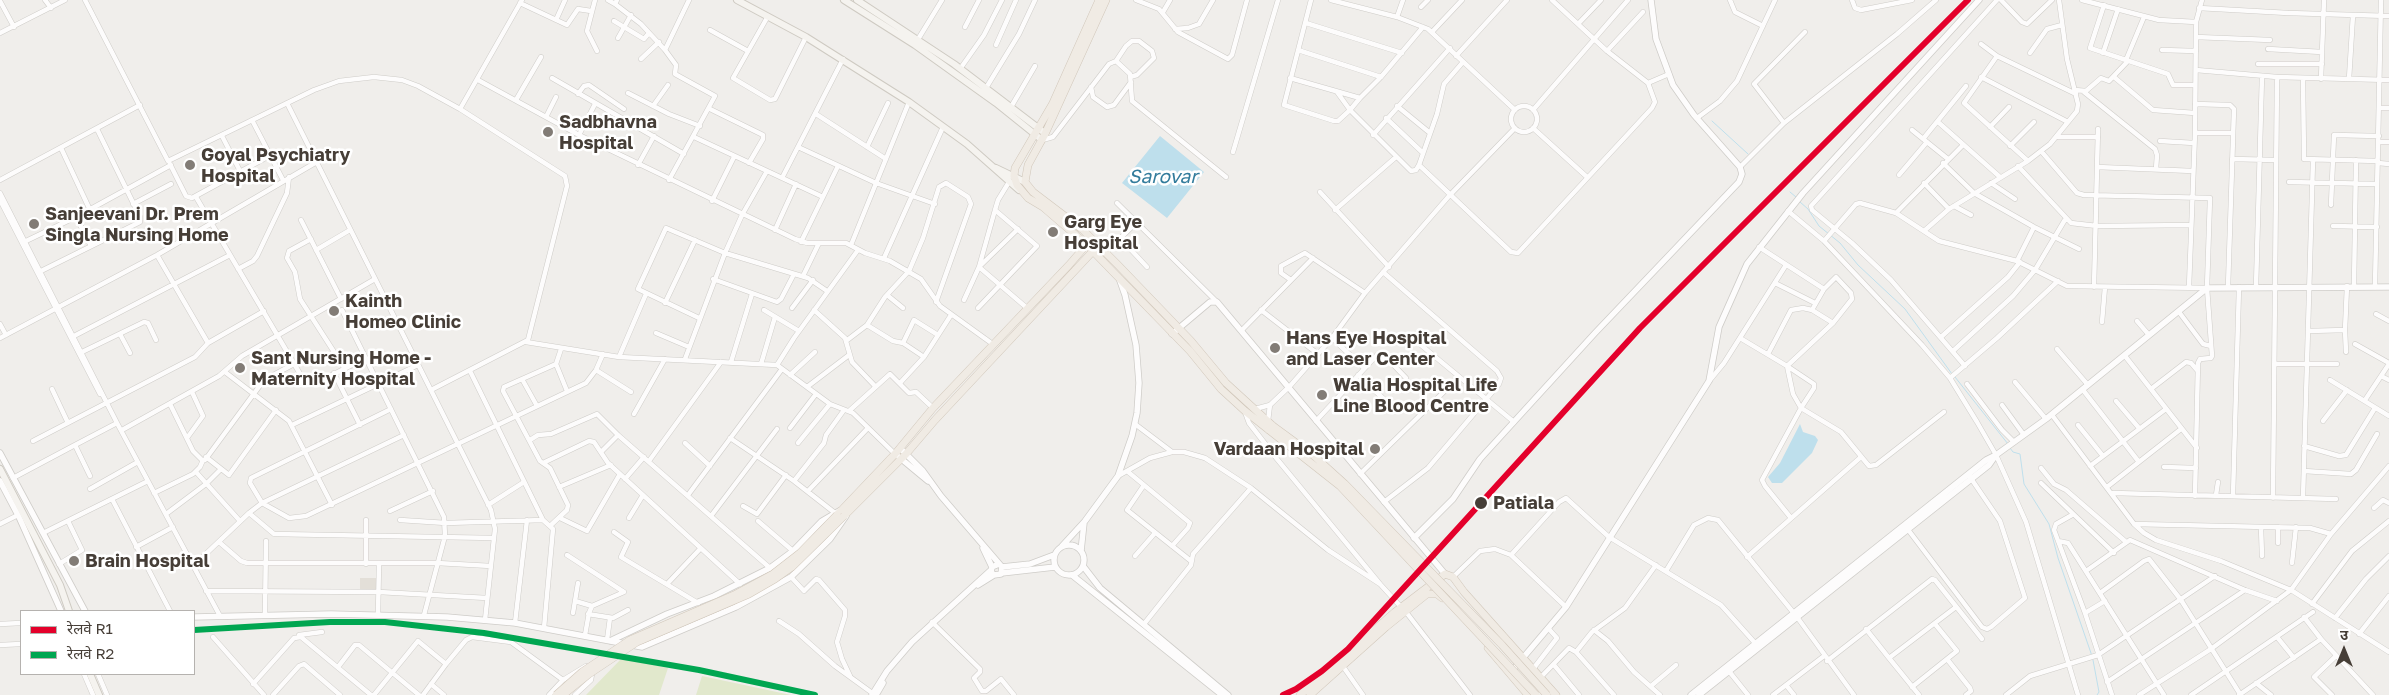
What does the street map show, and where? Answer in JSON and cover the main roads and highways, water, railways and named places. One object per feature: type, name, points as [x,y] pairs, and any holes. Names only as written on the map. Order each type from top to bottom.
[{"type":"main road","points":[[737,0],[843,59],[943,126],[1012,179],[1025,182],[1095,248],[1118,278],[1190,351],[1221,389],[1314,456],[1345,484],[1502,645],[1547,695]]},
{"type":"main road","points":[[844,0],[960,69],[1011,107],[1045,138]]},
{"type":"main road","points":[[857,0],[1004,109],[1034,128]]},
{"type":"main road","points":[[1088,241],[1020,191],[1012,179],[1015,168],[1034,128],[1053,102],[1106,0]]},
{"type":"main road","points":[[1025,182],[1025,171],[1045,138],[1087,35],[1097,1]]},
{"type":"main road","points":[[564,695],[589,674],[637,642],[748,594],[792,568],[933,408],[1069,265],[1088,241]]},
{"type":"main road","points":[[1095,248],[1105,252],[1179,329],[1248,410]]},
{"type":"main road","points":[[556,695],[582,672],[630,640],[734,595],[773,574],[800,553],[841,513],[904,457],[935,420],[1095,248]]},
{"type":"main road","points":[[1270,426],[1340,486],[1536,695]]},
{"type":"main road","points":[[0,469],[60,585],[69,610]]},
{"type":"main road","points":[[1300,695],[1445,574],[1453,577],[1464,592],[1556,695]]},
{"type":"main road","points":[[1310,695],[1404,610],[1427,594],[1437,594],[1484,643],[1528,695]]},
{"type":"main road","points":[[90,675],[99,695]]},
{"type":"water","name":"Sarovar","points":[[1160,136],[1204,172],[1167,218],[1122,183]]},
{"type":"water","points":[[1800,424],[1803,432],[1815,436],[1818,440],[1812,453],[1782,483],[1772,483],[1768,477],[1780,463]]},
{"type":"waterway","points":[[1712,121],[1748,154]]},
{"type":"waterway","points":[[1790,192],[1796,197]]},
{"type":"waterway","points":[[1800,202],[1808,209],[1819,226],[1840,243],[1858,265],[1905,309],[1952,374]]},
{"type":"waterway","points":[[1955,377],[2008,444]]},
{"type":"waterway","points":[[2010,448],[2013,452],[2020,454],[2024,484],[2049,524],[2058,558],[2092,656]]},
{"type":"waterway","points":[[2093,660],[2099,692],[2097,695]]},
{"type":"rail line","name":"R1","points":[[1283,695],[1296,689],[1322,671],[1348,649],[1640,328],[1968,0]]},
{"type":"rail line","name":"R2","points":[[195,630],[330,622],[385,622],[484,633],[699,670],[815,695]]},
{"type":"place","name":"Sadbhavna Hospital","points":[[548,132]]},
{"type":"place","name":"Goyal Psychiatry Hospital","points":[[190,165]]},
{"type":"place","name":"Sanjeevani Dr. Prem Singla Nursing Home","points":[[34,224]]},
{"type":"place","name":"Garg Eye Hospital","points":[[1053,232]]},
{"type":"place","name":"Kainth Homeo Clinic","points":[[334,311]]},
{"type":"place","name":"Hans Eye Hospital and Laser Center","points":[[1275,348]]},
{"type":"place","name":"Sant Nursing Home - Maternity Hospital","points":[[240,368]]},
{"type":"place","name":"Walia Hospital Life Line Blood Centre","points":[[1322,395]]},
{"type":"place","name":"Vardaan Hospital","points":[[1375,449]]},
{"type":"place","name":"Patiala","points":[[1481,503]]},
{"type":"place","name":"Brain Hospital","points":[[74,561]]}]
